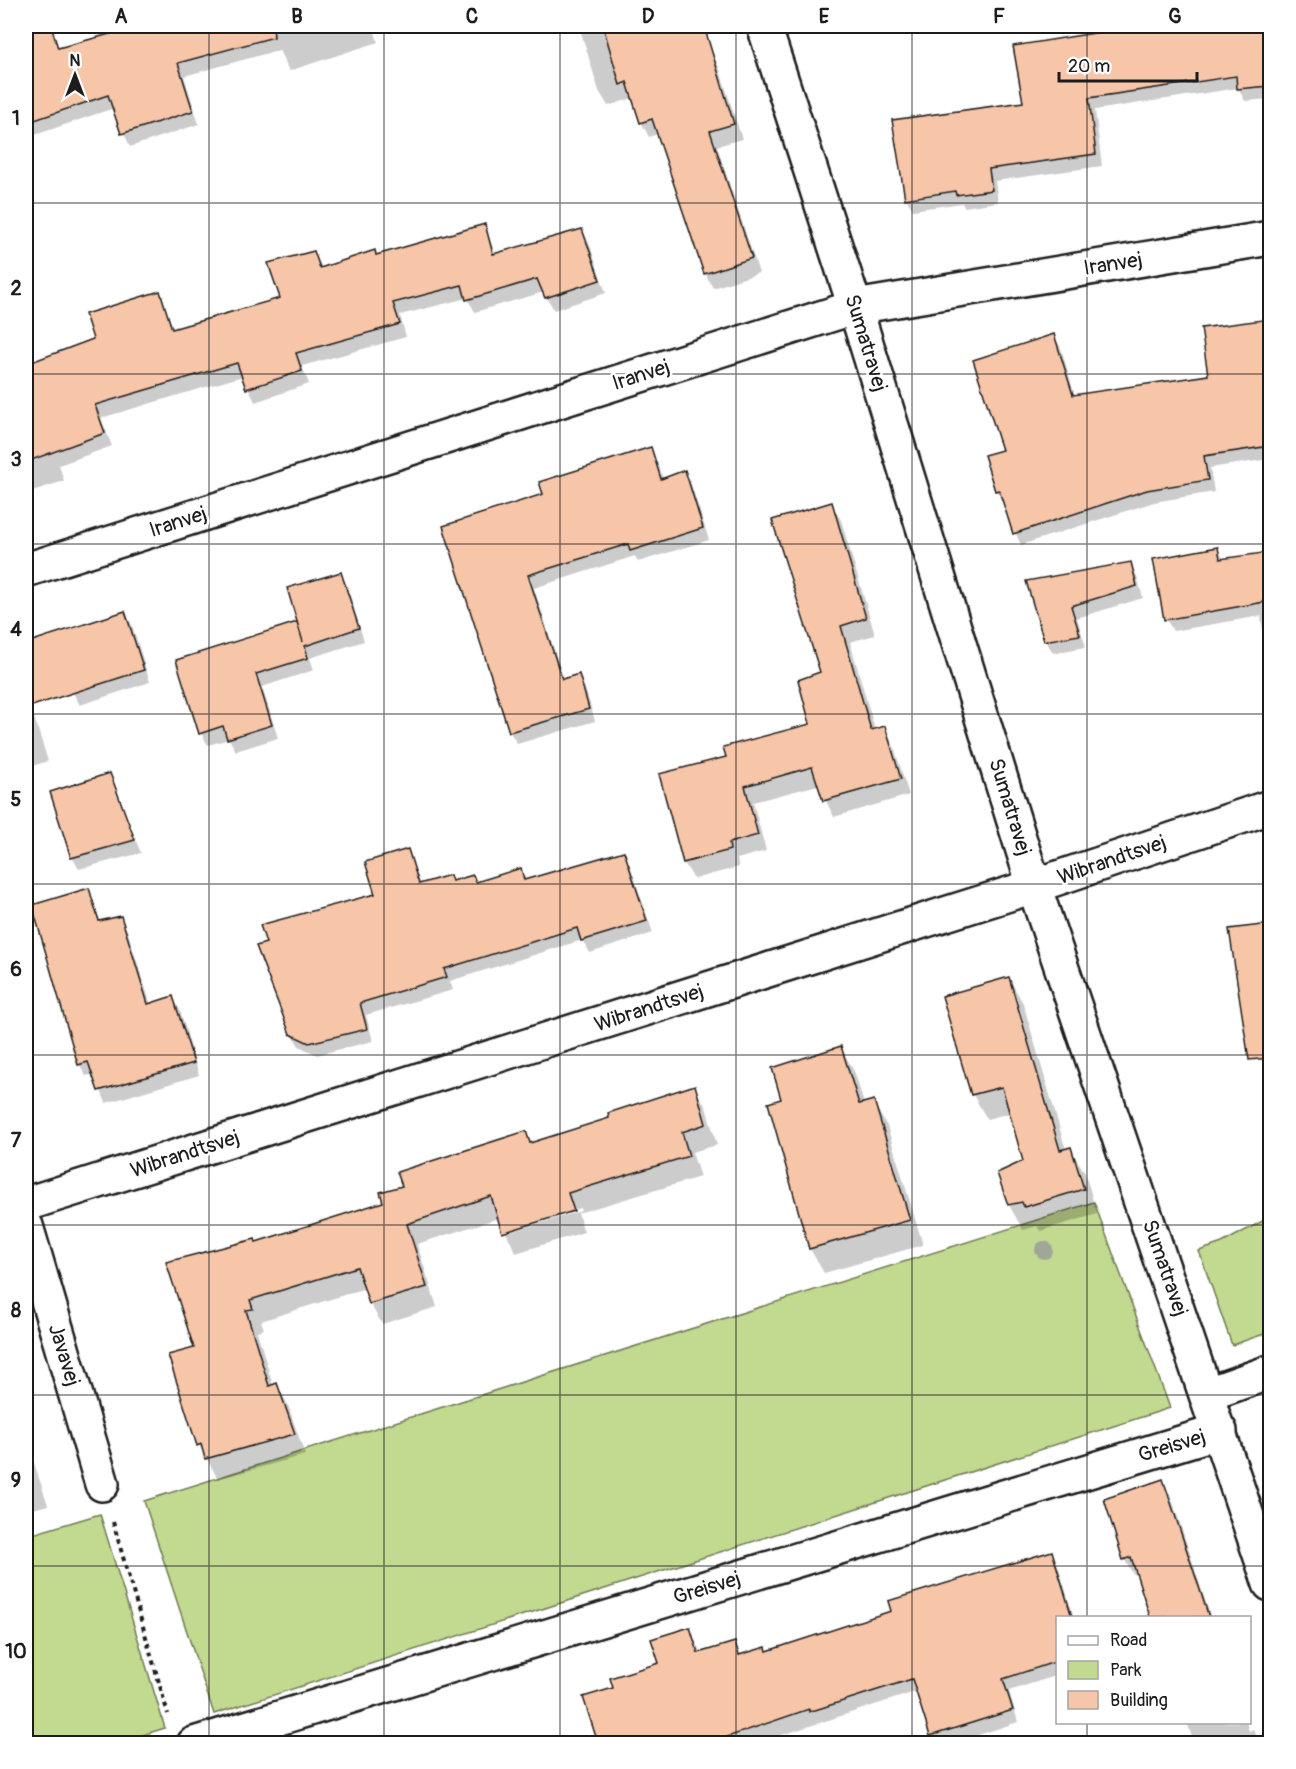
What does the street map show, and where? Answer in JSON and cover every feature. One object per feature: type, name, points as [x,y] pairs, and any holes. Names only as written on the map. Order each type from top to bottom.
[{"type":"street","name":"Sumatravej","points":[[764,26],[855,308],[1034,886],[1208,1394],[1270,1584]]},
{"type":"street","name":"Iranvej","points":[[26,570],[855,308],[1270,238]]},
{"type":"street","name":"Wibrandtsvej","points":[[26,1204],[1034,886],[1270,807]]},
{"type":"street","name":"Javavej","points":[[26,1226],[102,1484]]},
{"type":"street","name":"Greisvej","points":[[1208,1394],[1270,1372]]},
{"type":"street","name":"Greisvej","points":[[194,1743],[1220,1431]]},
{"type":"path","points":[[102,1484],[170,1721]]},
{"type":"green space","points":[[1094,1202],[1170,1408],[214,1714],[144,1501]]},
{"type":"green space","points":[[1270,1217],[1270,1332],[1232,1345],[1199,1251],[1222,1243]]},
{"type":"green space","points":[[100,1514],[165,1728],[117,1743],[26,1743],[26,1536]]},
{"type":"building","points":[[26,26],[51,26],[58,48],[139,26],[273,26],[274,37],[178,63],[193,111],[121,134],[108,95],[26,123]]},
{"type":"building","points":[[603,26],[704,26],[734,124],[710,131],[752,258],[704,274],[652,119],[640,123],[627,82],[620,85]]},
{"type":"building","points":[[1119,26],[1270,26],[1270,86],[1237,89],[1236,76],[1089,98],[1096,154],[989,169],[992,190],[956,195],[955,191],[905,199],[892,120],[1023,102],[1013,46],[1119,29]]},
{"type":"building","points":[[485,224],[493,254],[582,229],[600,280],[545,298],[537,279],[466,300],[462,285],[393,303],[400,324],[296,353],[302,371],[246,389],[237,363],[95,405],[105,433],[26,462],[26,364],[93,339],[85,314],[160,291],[172,329],[280,298],[268,263],[314,251],[320,268],[375,250],[376,255]]},
{"type":"building","points":[[1270,319],[1270,446],[1204,456],[1208,480],[1147,490],[1013,534],[999,490],[995,491],[984,455],[1002,450],[973,360],[1054,334],[1073,395],[1208,375],[1201,328]]},
{"type":"building","points":[[651,447],[661,479],[685,470],[703,528],[630,551],[628,544],[528,575],[562,679],[579,674],[589,709],[509,732],[443,526],[543,494],[539,482]]},
{"type":"building","points":[[832,502],[866,618],[841,626],[871,730],[885,726],[901,779],[823,801],[812,767],[745,786],[758,835],[729,843],[730,850],[683,863],[659,774],[726,757],[723,747],[810,724],[798,680],[820,672],[772,520]]},
{"type":"building","points":[[1218,547],[1220,559],[1270,552],[1270,601],[1164,620],[1153,559]]},
{"type":"building","points":[[1131,562],[1137,586],[1071,606],[1080,635],[1044,641],[1026,581]]},
{"type":"building","points":[[341,572],[359,628],[305,646],[308,658],[256,674],[272,725],[227,739],[223,726],[199,734],[176,660],[297,622],[303,642],[287,588]]},
{"type":"building","points":[[125,611],[144,670],[26,708],[26,643]]},
{"type":"building","points":[[110,773],[135,840],[71,858],[50,792]]},
{"type":"building","points":[[408,849],[419,884],[450,875],[452,881],[473,875],[476,882],[521,868],[524,880],[624,851],[647,921],[581,941],[577,928],[444,969],[447,977],[360,1003],[367,1029],[309,1043],[290,1034],[256,946],[266,943],[260,925],[375,894],[365,862]]},
{"type":"building","points":[[89,888],[99,921],[121,916],[148,1004],[173,996],[194,1063],[98,1091],[88,1062],[78,1065],[32,905]]},
{"type":"building","points":[[1270,924],[1270,1058],[1249,1060],[1229,929]]},
{"type":"building","points":[[1009,977],[1060,1150],[1071,1147],[1084,1189],[1024,1207],[1022,1202],[1008,1205],[997,1173],[1023,1161],[1002,1087],[971,1095],[942,996]]},
{"type":"building","points":[[841,1046],[859,1104],[874,1100],[910,1220],[809,1249],[768,1103],[781,1099],[772,1068]]},
{"type":"building","points":[[695,1085],[706,1124],[682,1132],[689,1156],[568,1193],[574,1211],[502,1233],[491,1196],[407,1224],[427,1287],[369,1304],[357,1267],[250,1300],[253,1309],[246,1310],[269,1386],[277,1383],[295,1434],[205,1459],[201,1444],[197,1446],[168,1355],[194,1348],[166,1262],[255,1239],[256,1242],[383,1202],[380,1192],[402,1186],[397,1172],[526,1131],[530,1143],[609,1118],[608,1113]]},
{"type":"building","points":[[1163,1479],[1209,1616],[1150,1616],[1131,1557],[1123,1560],[1104,1499]]},
{"type":"building","points":[[1052,1551],[1072,1616],[1056,1616],[1056,1662],[1003,1679],[1013,1710],[930,1736],[912,1679],[809,1712],[809,1709],[710,1743],[598,1743],[583,1697],[613,1688],[610,1678],[659,1663],[651,1639],[690,1627],[698,1653],[735,1642],[739,1655],[766,1647],[767,1651],[891,1611],[888,1601]]}]
